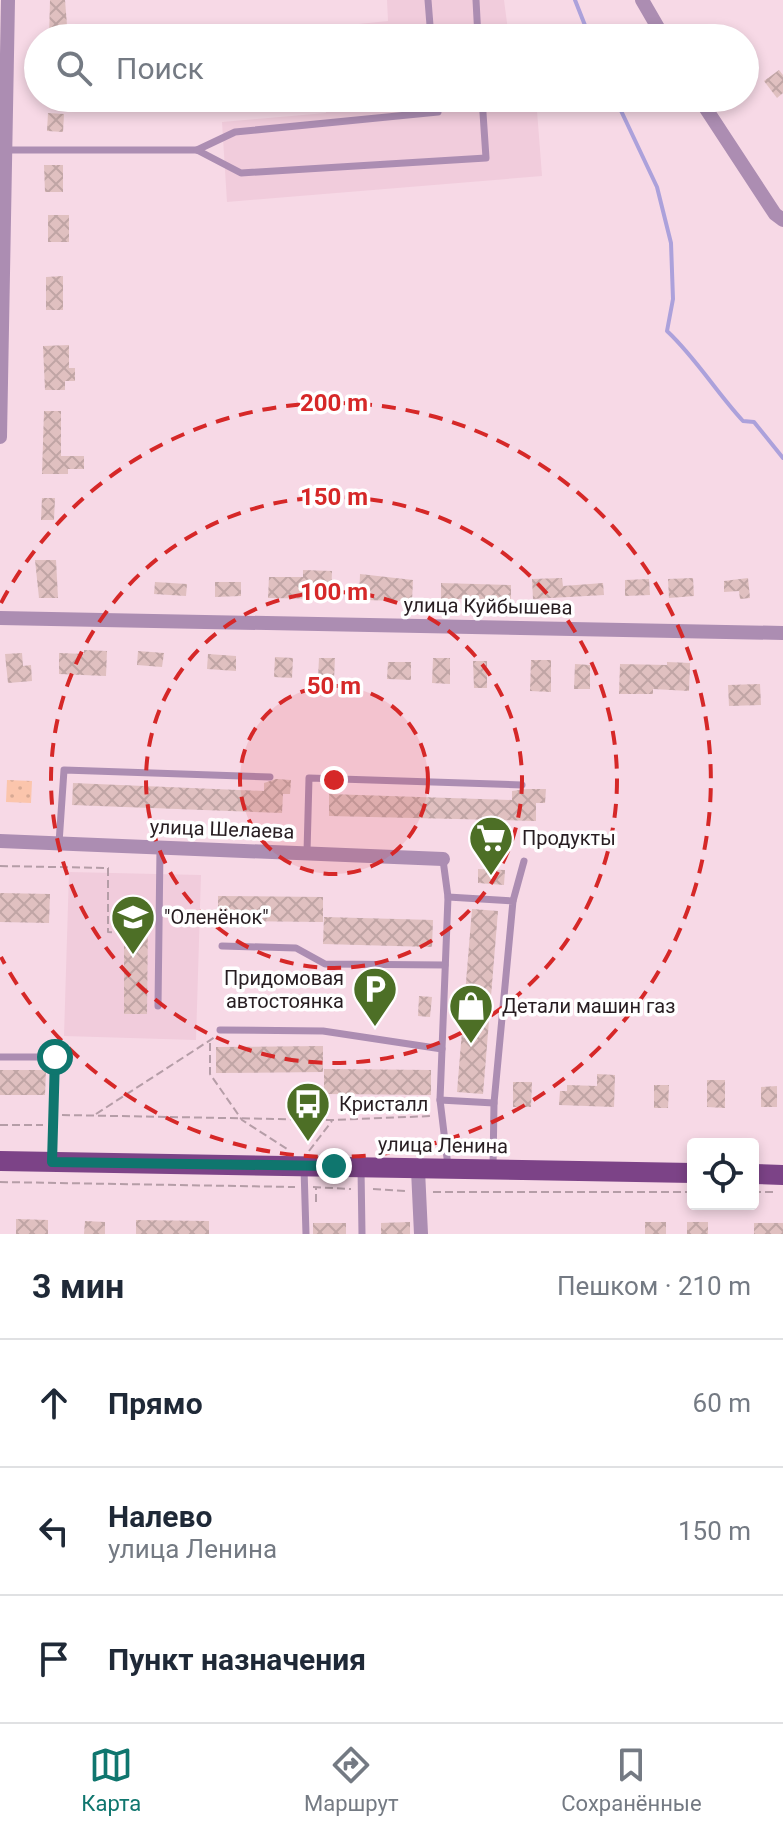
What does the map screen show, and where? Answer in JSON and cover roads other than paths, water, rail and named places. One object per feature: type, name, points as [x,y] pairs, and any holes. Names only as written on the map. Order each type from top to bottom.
[{"type":"main road","name":"улица Ленина","points":[[0,1161],[301,1156],[361,1167],[418,1170],[687,1173]]},
{"type":"main road","points":[[759,1174],[783,1175]]},
{"type":"street","points":[[0,437],[8,0]]},
{"type":"street","points":[[642,0],[656,24]]},
{"type":"street","points":[[708,112],[775,214],[783,220]]},
{"type":"street","name":"улица Куйбышева","points":[[0,618],[783,633]]},
{"type":"street","name":"улица Шелаева","points":[[0,841],[443,859]]},
{"type":"street","points":[[418,1170],[421,1234]]},
{"type":"lane","points":[[428,0],[430,24]]},
{"type":"lane","points":[[476,0],[477,24]]},
{"type":"lane","points":[[6,150],[197,150],[235,132],[438,112]]},
{"type":"lane","points":[[197,150],[241,173],[486,158],[483,112]]},
{"type":"lane","points":[[59,843],[64,770],[270,777]]},
{"type":"lane","points":[[307,852],[309,778],[522,785]]},
{"type":"lane","points":[[158,1006],[160,848]]},
{"type":"lane","points":[[443,859],[448,897],[440,1100],[448,1169]]},
{"type":"lane","points":[[493,1169],[494,1103],[513,901],[524,861]]},
{"type":"lane","points":[[448,897],[513,901]]},
{"type":"lane","points":[[222,946],[296,948],[325,964],[445,965]]},
{"type":"lane","points":[[220,1030],[323,1031],[442,1049]]},
{"type":"lane","points":[[0,1057],[55,1057],[52,1162]]},
{"type":"lane","points":[[440,1100],[494,1103]]},
{"type":"lane","points":[[301,1156],[306,1187],[306,1234]]},
{"type":"lane","points":[[361,1167],[362,1234]]},
{"type":"waterway","points":[[575,0],[584,24]]},
{"type":"waterway","points":[[622,112],[657,187],[671,243],[673,299],[667,331],[743,421],[754,422],[783,458]]},
{"type":"place","name":"Продукты","points":[[491,877]]},
{"type":"place","name":"\"Оленёнок\"","points":[[133,956]]},
{"type":"place","name":"Придомовая автостоянка","points":[[375,1028]]},
{"type":"place","name":"Детали машин газ","points":[[471,1045]]},
{"type":"place","name":"Кристалл","points":[[308,1143]]}]
